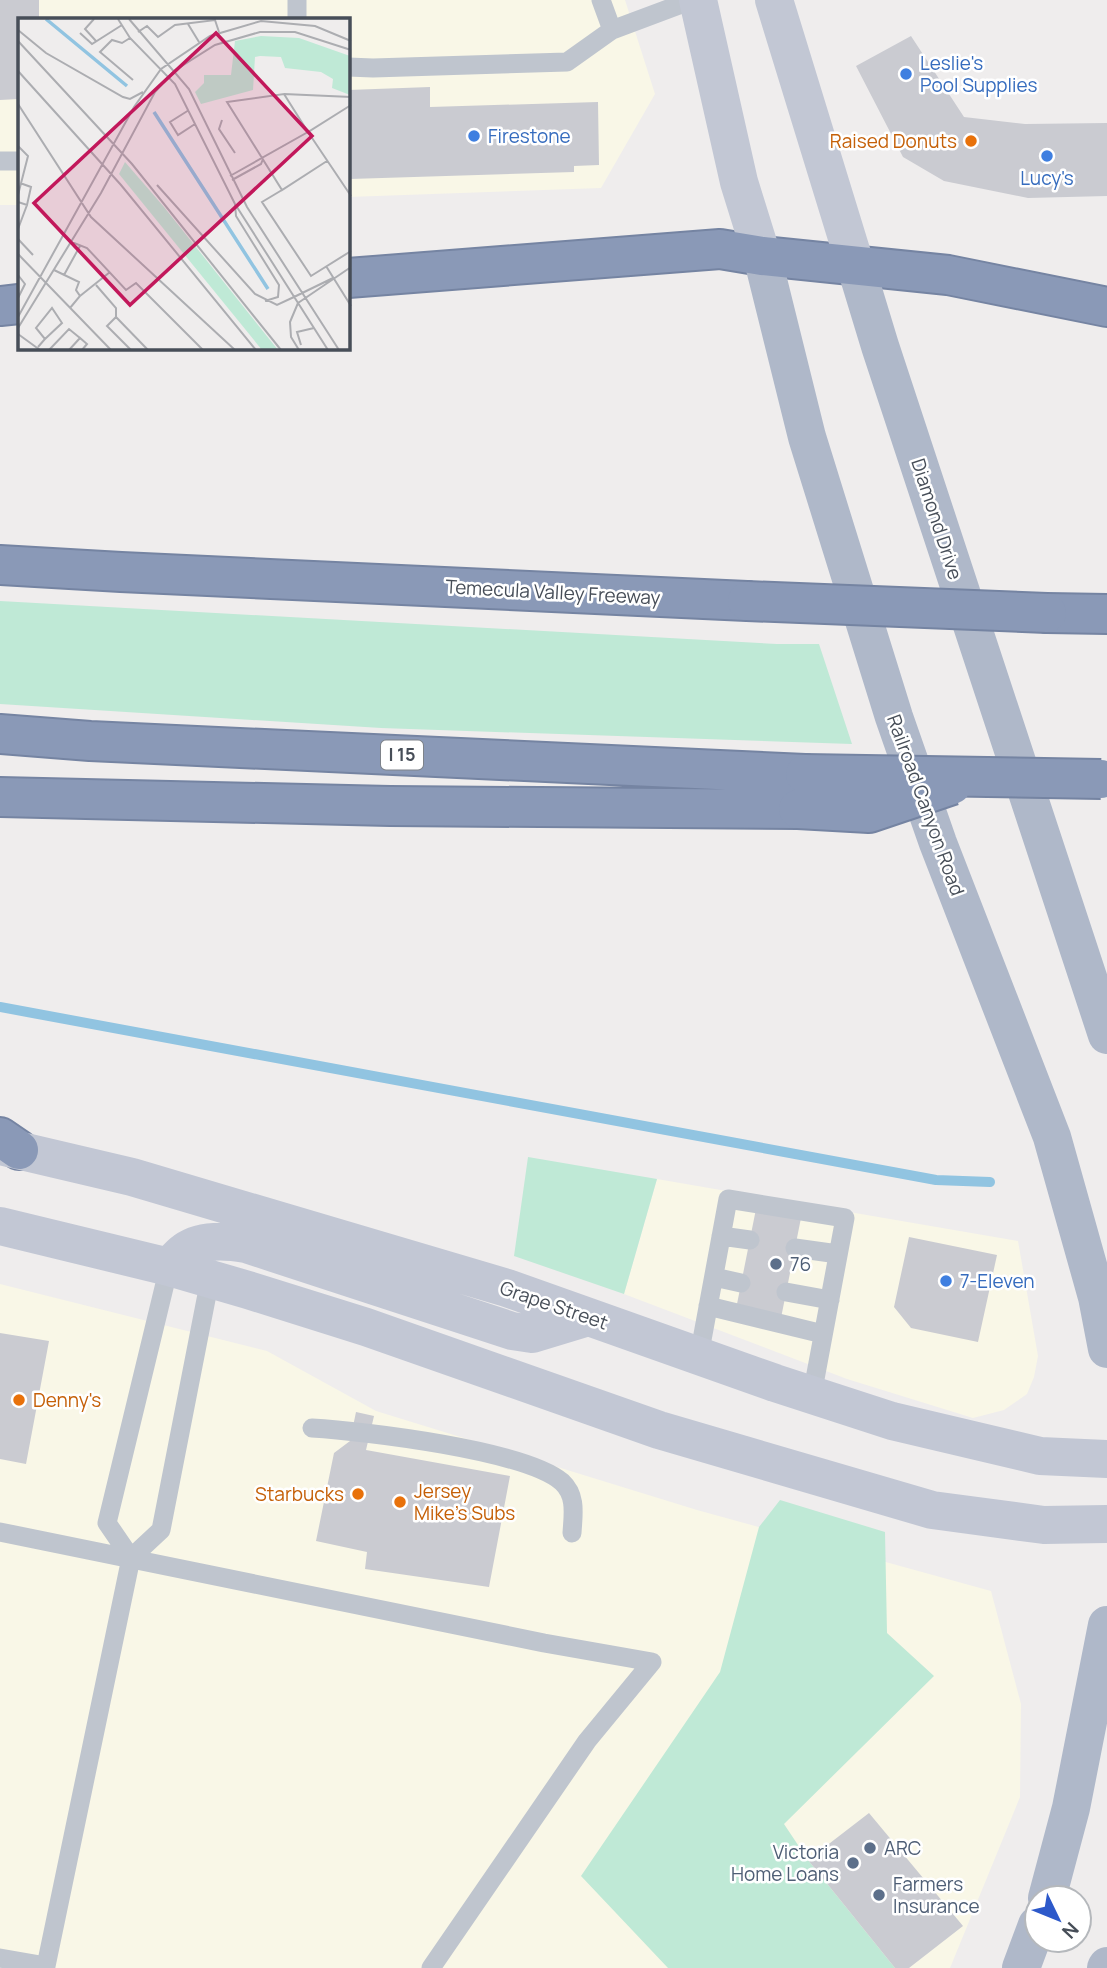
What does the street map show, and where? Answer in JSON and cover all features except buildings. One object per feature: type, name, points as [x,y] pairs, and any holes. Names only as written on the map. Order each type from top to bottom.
[{"type":"highway","points":[[350,278],[720,249],[856,267],[948,275],[1107,307]]},
{"type":"highway","points":[[0,306],[18,304]]},
{"type":"highway","name":"Temecula Valley Freeway","points":[[0,565],[747,601],[1107,614]]},
{"type":"highway","name":"I 15","points":[[0,734],[802,791],[979,776],[1104,779]]},
{"type":"highway","points":[[0,797],[390,806],[802,791]]},
{"type":"main road","points":[[698,0],[739,182],[762,256]]},
{"type":"main road","name":"Diamond Drive","points":[[774,0],[880,346],[1107,1035]]},
{"type":"main road","name":"Railroad Canyon Road","points":[[762,256],[807,437],[882,677],[938,844],[1052,1137],[1097,1297],[1107,1349]]},
{"type":"main road","name":"Grape Street","points":[[6,1144],[132,1177],[507,1288],[892,1421],[1040,1456],[1107,1460]]},
{"type":"main road","points":[[0,1226],[210,1279],[366,1327],[659,1430],[932,1510],[1044,1525],[1107,1524]]},
{"type":"main road","points":[[169,1267],[186,1250],[201,1244],[226,1241],[246,1244],[512,1331],[532,1334],[588,1317]]},
{"type":"main road","points":[[1051,1884],[1071,1808],[1107,1625]]},
{"type":"lane","points":[[297,0],[297,18]]},
{"type":"lane","points":[[601,0],[612,30]]},
{"type":"lane","points":[[350,67],[567,62],[612,30],[692,0]]},
{"type":"lane","points":[[0,162],[18,161]]},
{"type":"lane","points":[[699,1356],[728,1199],[845,1219],[812,1395]]},
{"type":"lane","points":[[721,1236],[750,1240]]},
{"type":"lane","points":[[795,1248],[838,1254]]},
{"type":"lane","points":[[131,1558],[107,1523],[169,1267]]},
{"type":"lane","points":[[714,1277],[741,1283]]},
{"type":"lane","points":[[0,1958],[51,1967],[131,1558],[160,1530],[210,1279]]},
{"type":"lane","points":[[786,1292],[830,1300]]},
{"type":"lane","points":[[708,1306],[823,1334]]},
{"type":"lane","points":[[312,1428],[344,1430],[474,1451],[509,1459],[540,1471],[562,1482],[571,1495],[574,1508],[572,1533]]},
{"type":"lane","points":[[0,1532],[544,1643],[652,1662],[587,1741],[431,1968]]},
{"type":"shaded area","points":[[0,0],[625,0],[655,94],[601,188],[350,197],[350,18],[18,18],[18,205],[0,205]]},
{"type":"shaded area","points":[[657,1179],[1018,1241],[1038,1356],[1027,1394],[1004,1410],[973,1418],[847,1379],[624,1294]]},
{"type":"shaded area","points":[[0,1284],[267,1351],[376,1411],[697,1510],[991,1591],[1021,1704],[1020,1797],[950,1968],[0,1968]]},
{"type":"green space","points":[[0,601],[777,644],[819,644],[852,744],[381,728],[0,704]]},
{"type":"green space","points":[[528,1157],[657,1179],[624,1294],[514,1256]]},
{"type":"green space","points":[[780,1500],[885,1532],[887,1633],[934,1676],[784,1824],[808,1860],[895,1968],[668,1968],[581,1876],[720,1672],[759,1527]]},
{"type":"waterway","points":[[0,1007],[936,1180],[990,1182]]},
{"type":"place","name":"Leslie's Pool Supplies","points":[[906,74]]},
{"type":"place","name":"Firestone","points":[[474,136]]},
{"type":"place","name":"Raised Donuts","points":[[971,141]]},
{"type":"place","name":"Lucy's","points":[[1047,156]]},
{"type":"place","name":"76","points":[[776,1264]]},
{"type":"place","name":"7-Eleven","points":[[946,1281]]},
{"type":"place","name":"Denny's","points":[[19,1400]]},
{"type":"place","name":"Starbucks","points":[[358,1494]]},
{"type":"place","name":"Jersey Mike's Subs","points":[[400,1502]]},
{"type":"place","name":"ARC","points":[[870,1848]]},
{"type":"place","name":"Victoria Home Loans","points":[[853,1863]]},
{"type":"place","name":"Farmers Insurance","points":[[879,1895]]}]
